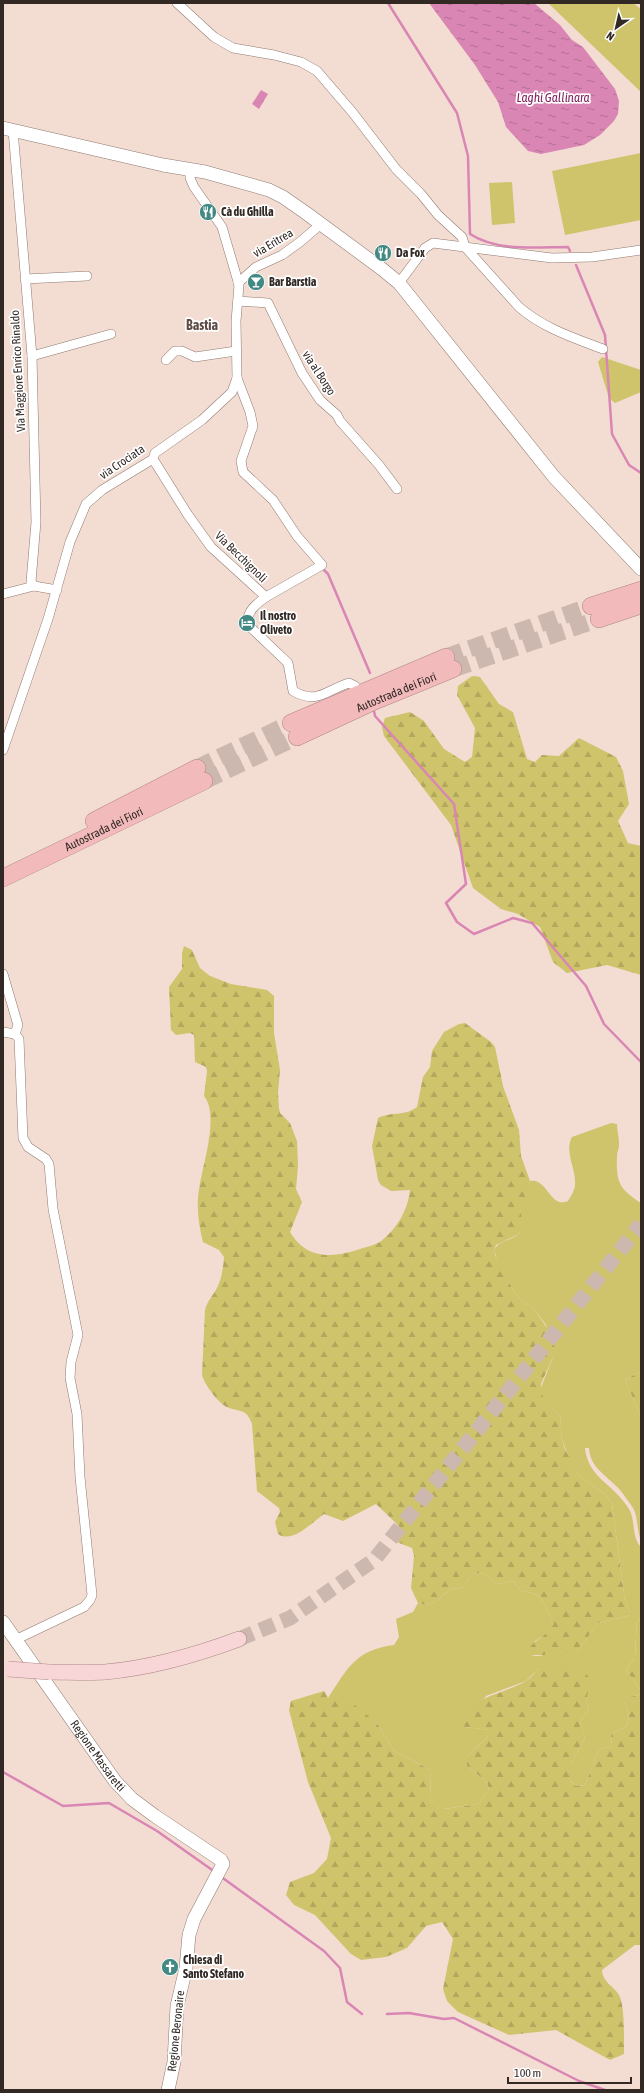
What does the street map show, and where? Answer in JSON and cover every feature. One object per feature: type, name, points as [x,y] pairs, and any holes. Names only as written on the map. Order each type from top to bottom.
[{"type":"highway","points":[[641,590],[595,613],[641,605]]},
{"type":"highway","name":"Autostrada dei Fiori","points":[[294,730],[370,703],[450,663]]},
{"type":"highway","name":"Autostrada dei Fiori","points":[[3,866],[200,775],[3,878]]},
{"type":"main road","points":[[8,129],[190,170],[269,190],[283,197],[399,283],[554,477],[641,570]]},
{"type":"main road","name":"Regione Massaretti","points":[[3,1622],[115,1781],[132,1799],[219,1870]]},
{"type":"main road","points":[[6,1668],[49,1672],[104,1672],[139,1667],[180,1658],[239,1639]]},
{"type":"main road","name":"Regione Beronaire","points":[[168,2090],[174,2062],[177,2006],[186,1968],[189,1935],[194,1919],[219,1870]]},
{"type":"street","points":[[177,3],[214,37],[233,48],[274,55],[301,62],[316,71],[353,113],[396,169],[421,194],[438,215],[462,237],[465,247],[529,316],[553,330],[603,349]]},
{"type":"street","name":"Via Maggiore Enrico Rinaldo","points":[[8,129],[32,356],[36,522],[31,582],[34,586]]},
{"type":"street","points":[[190,170],[190,178],[194,187],[222,227],[238,283],[236,321],[237,378]]},
{"type":"street","name":"via Eritrea","points":[[238,283],[256,267],[282,254],[300,242],[321,224]]},
{"type":"street","points":[[399,283],[425,248],[433,244],[552,258],[592,257],[641,250]]},
{"type":"street","points":[[25,279],[86,276]]},
{"type":"street","name":"via al Borgo","points":[[238,301],[268,303],[302,373],[320,400],[337,415],[340,421],[379,465],[397,489]]},
{"type":"street","points":[[32,356],[111,334]]},
{"type":"street","points":[[166,360],[175,351],[195,357],[236,351]]},
{"type":"street","name":"via Crociata","points":[[3,750],[29,677],[57,590],[70,542],[86,504],[102,490],[153,459],[156,454],[202,420],[232,392],[237,378]]},
{"type":"street","name":"Via Becchignoli","points":[[153,459],[188,515],[211,547],[266,597],[322,566],[297,536],[272,500],[243,472],[241,461],[253,426],[250,412],[237,378]]},
{"type":"street","points":[[3,594],[34,586],[57,590]]},
{"type":"street","points":[[266,597],[255,604],[247,617],[247,624],[288,663],[293,691],[313,698],[349,683],[355,686]]},
{"type":"street","points":[[3,974],[18,1025],[15,1034]]},
{"type":"street","points":[[3,1032],[15,1034],[19,1039],[23,1138],[28,1148],[46,1159],[49,1164],[53,1209],[78,1335],[71,1362],[70,1378],[77,1414],[80,1477],[92,1595],[84,1607],[15,1640]]},
{"type":"green space","points":[[548,3],[633,3],[641,9],[641,92]]},
{"type":"green space","points":[[641,153],[641,220],[565,235],[552,171]]},
{"type":"green space","points":[[512,182],[515,223],[492,225],[489,183]]},
{"type":"green space","points":[[602,357],[641,370],[641,392],[615,403],[609,398],[598,362]]},
{"type":"green space","points":[[472,676],[480,677],[499,704],[513,712],[527,759],[535,762],[542,755],[559,756],[579,738],[616,757],[623,771],[629,804],[618,821],[628,843],[641,846],[641,975],[607,965],[567,973],[553,962],[540,927],[518,914],[501,909],[473,888],[451,825],[384,736],[382,727],[385,718],[410,712],[424,721],[444,749],[465,762],[472,757],[475,728],[457,695],[458,686]]},
{"type":"green space","points":[[184,946],[192,950],[200,968],[210,976],[231,984],[267,990],[274,996],[274,1033],[280,1070],[278,1093],[279,1108],[280,1113],[290,1123],[297,1141],[298,1166],[296,1189],[302,1202],[290,1232],[304,1248],[312,1252],[330,1255],[340,1254],[376,1244],[392,1231],[401,1219],[407,1205],[410,1190],[391,1191],[381,1185],[378,1180],[372,1146],[378,1118],[407,1112],[417,1107],[423,1077],[430,1067],[432,1051],[444,1032],[459,1024],[465,1023],[491,1042],[495,1047],[503,1086],[519,1130],[521,1156],[530,1181],[528,1192],[520,1207],[523,1225],[521,1230],[517,1235],[496,1245],[494,1250],[495,1255],[513,1290],[520,1299],[535,1310],[555,1340],[553,1357],[541,1384],[542,1395],[560,1416],[562,1439],[565,1449],[579,1476],[605,1494],[612,1504],[625,1601],[631,1615],[598,1623],[577,1652],[568,1653],[561,1649],[544,1655],[531,1655],[530,1647],[553,1625],[546,1606],[540,1597],[529,1592],[521,1591],[514,1581],[496,1584],[484,1573],[472,1574],[463,1587],[449,1590],[435,1602],[426,1605],[418,1603],[411,1588],[414,1556],[412,1548],[394,1541],[393,1537],[398,1531],[399,1526],[376,1504],[343,1521],[324,1514],[296,1534],[284,1536],[278,1534],[275,1522],[280,1512],[279,1508],[257,1491],[252,1424],[250,1419],[242,1411],[227,1407],[220,1402],[203,1379],[202,1375],[205,1310],[220,1280],[224,1257],[219,1250],[203,1242],[198,1216],[198,1196],[209,1142],[210,1128],[209,1105],[204,1096],[207,1071],[206,1067],[195,1062],[194,1035],[190,1033],[176,1035],[171,1030],[169,987],[182,969],[182,953]]},
{"type":"green space","points":[[611,1123],[617,1124],[619,1145],[617,1154],[618,1179],[623,1189],[641,1203],[641,1371],[625,1380],[641,1417],[641,1541],[634,1509],[619,1489],[602,1473],[592,1460],[589,1448],[585,1448],[587,1458],[596,1474],[623,1500],[629,1509],[636,1539],[641,1547],[641,1619],[637,1620],[635,1656],[626,1670],[641,1691],[639,1695],[626,1698],[624,1702],[629,1715],[627,1726],[611,1734],[612,1747],[599,1749],[585,1785],[576,1786],[570,1780],[570,1765],[585,1738],[580,1722],[589,1709],[586,1702],[590,1679],[539,1668],[526,1681],[486,1696],[465,1727],[490,1730],[487,1738],[467,1756],[467,1766],[487,1782],[489,1790],[478,1804],[444,1809],[430,1800],[431,1770],[394,1751],[377,1723],[328,1698],[347,1669],[361,1656],[381,1647],[394,1645],[399,1637],[396,1619],[413,1612],[418,1603],[426,1605],[435,1602],[449,1590],[463,1587],[472,1574],[484,1573],[496,1584],[514,1581],[521,1591],[535,1594],[543,1601],[553,1625],[549,1632],[535,1641],[531,1655],[539,1656],[562,1649],[577,1652],[598,1623],[631,1615],[625,1601],[612,1504],[605,1494],[579,1476],[571,1463],[562,1439],[560,1416],[542,1396],[540,1390],[553,1357],[546,1325],[535,1310],[520,1299],[513,1290],[499,1266],[494,1250],[499,1244],[514,1237],[520,1232],[522,1222],[520,1206],[530,1181],[536,1181],[541,1184],[557,1201],[568,1201],[574,1191],[575,1184],[569,1148],[572,1137]]},
{"type":"green space","points":[[641,1371],[641,1417],[625,1380]]},
{"type":"green space","points":[[641,1619],[641,1691],[626,1670],[635,1656],[637,1620]]},
{"type":"green space","points":[[539,1668],[580,1668],[591,1679],[586,1702],[589,1709],[580,1722],[585,1738],[570,1765],[570,1780],[576,1786],[585,1785],[599,1749],[612,1747],[611,1734],[627,1726],[629,1715],[624,1702],[625,1698],[639,1695],[641,1691],[641,1945],[635,1945],[602,1970],[604,1978],[617,1992],[621,2000],[624,2023],[624,2054],[610,2060],[556,2030],[509,2035],[458,2012],[447,2001],[443,1989],[453,1939],[442,1922],[426,1926],[407,1948],[386,1957],[361,1960],[351,1954],[315,1915],[294,1905],[286,1895],[290,1882],[314,1873],[327,1859],[331,1838],[308,1782],[289,1710],[291,1701],[324,1691],[328,1698],[345,1697],[377,1723],[394,1751],[431,1770],[430,1800],[445,1809],[478,1804],[489,1790],[487,1782],[467,1766],[467,1756],[487,1738],[489,1730],[465,1727],[460,1720],[467,1711],[482,1700],[526,1681]]},
{"type":"water","name":"Laghi Gallinara","points":[[429,3],[534,3],[560,25],[572,40],[583,47],[615,89],[619,101],[618,114],[614,121],[600,135],[584,145],[541,154],[528,151],[506,127],[498,102],[475,65]]},
{"type":"water","points":[[261,90],[268,94],[259,109],[252,104]]},
{"type":"waterway","points":[[388,3],[457,113],[468,156],[470,234],[493,244],[530,248],[568,247],[570,251]]},
{"type":"waterway","points":[[576,265],[605,335],[612,434],[629,465],[641,473]]},
{"type":"waterway","points":[[324,570],[328,574],[370,673]]},
{"type":"waterway","points":[[374,711],[375,716],[454,804],[466,884],[446,903],[457,922],[474,934],[513,918],[532,923],[586,986],[604,1024],[641,1062]]},
{"type":"waterway","points":[[3,1772],[63,1806],[109,1803],[157,1831],[215,1872]]},
{"type":"waterway","points":[[220,1876],[324,1951],[340,1968],[347,2002],[362,2014]]},
{"type":"waterway","points":[[387,2014],[409,2013],[444,2019],[454,2018],[579,2081],[605,2090]]},
{"type":"tunnel","points":[[446,657],[591,606]]},
{"type":"tunnel","points":[[453,669],[599,619]]},
{"type":"tunnel","points":[[197,768],[291,723]]},
{"type":"tunnel","points":[[204,781],[297,737]]},
{"type":"tunnel","points":[[239,1639],[290,1618],[374,1560],[641,1224]]},
{"type":"place","name":"Cà du Ghilla","points":[[208,212]]},
{"type":"place","name":"Da Fox","points":[[383,253]]},
{"type":"place","name":"Bar Barstia","points":[[256,282]]},
{"type":"place","name":"Il nostro Oliveto","points":[[247,623]]},
{"type":"place","name":"Chiesa di Santo Stefano","points":[[170,1967]]},
{"type":"district","name":"Bastia","points":[[202,325]]}]
